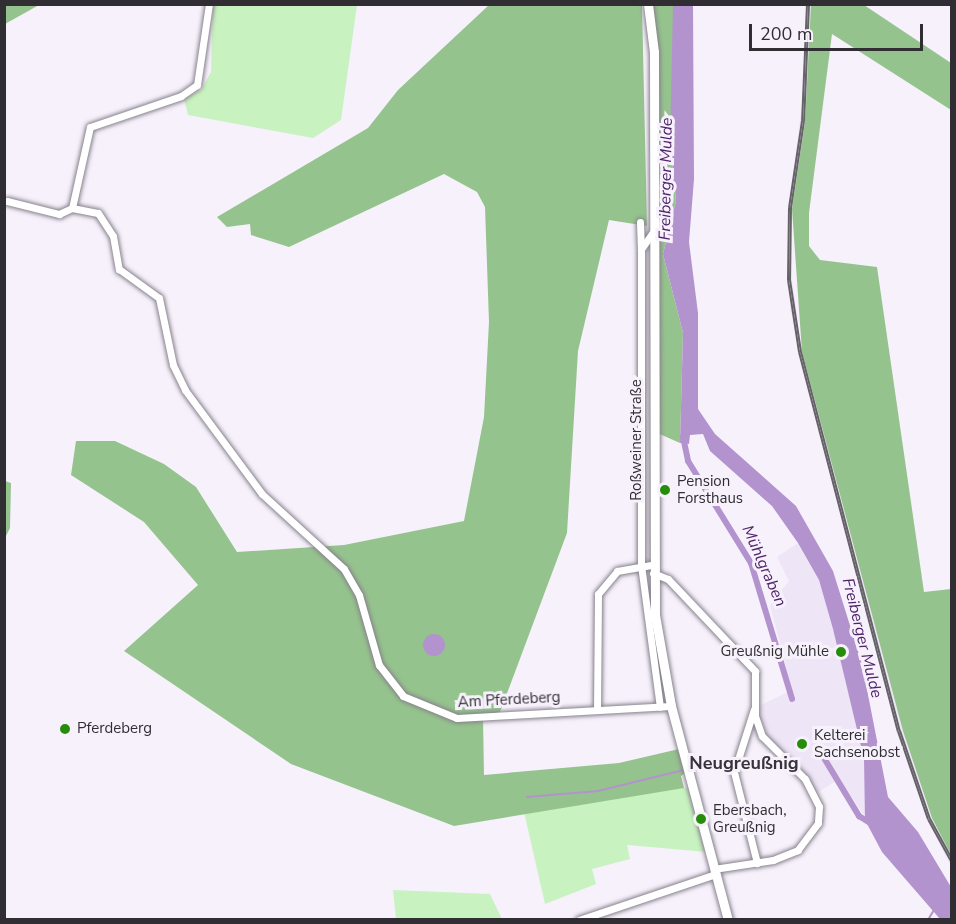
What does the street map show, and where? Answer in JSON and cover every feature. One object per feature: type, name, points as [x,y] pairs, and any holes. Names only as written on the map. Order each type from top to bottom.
[{"type":"main road","name":"Roßweiner Straße","points":[[648,4],[654,52],[652,569],[671,706],[728,920]]},
{"type":"street","points":[[7,201],[59,214],[72,208],[90,127],[187,93],[197,85],[209,4]]},
{"type":"street","name":"Am Pferdeberg","points":[[72,208],[98,213],[113,236],[119,269],[159,298],[173,365],[213,433],[262,494],[344,570],[359,595],[379,665],[403,696],[457,718],[671,706]]},
{"type":"street","points":[[640,222],[641,565],[660,707]]},
{"type":"street","points":[[641,249],[653,232]]},
{"type":"street","points":[[641,454],[652,454]]},
{"type":"street","points":[[641,516],[652,516]]},
{"type":"street","points":[[579,920],[715,871],[757,863],[798,850],[818,823],[819,807],[805,780],[762,736],[755,705],[756,671],[668,579],[641,565],[611,576],[594,607],[597,710]]},
{"type":"street","points":[[755,705],[734,772],[757,863]]},
{"type":"shaded area","points":[[673,5],[693,5],[694,179],[689,242],[698,313],[698,409],[715,434],[796,506],[833,571],[862,664],[888,797],[918,832],[951,887],[951,919],[940,919],[882,852],[865,820],[864,759],[833,629],[819,580],[798,543],[772,506],[710,451],[703,434],[690,435],[689,444],[680,443],[683,333],[663,254],[676,201],[670,139]]},
{"type":"shaded area","points":[[806,5],[811,5],[812,41],[792,209],[792,280],[802,352],[903,731],[932,818],[951,855],[951,867],[927,819],[897,733],[790,309],[789,208],[806,71]]},
{"type":"shaded area","points":[[798,543],[819,580],[833,629],[864,759],[866,818],[839,779],[817,793],[763,735],[758,717],[757,707],[792,690],[770,605],[789,581],[777,557]]},
{"type":"shaded area","points":[[430,634],[438,634],[445,641],[445,649],[438,656],[430,656],[423,649],[423,641]]},
{"type":"green space","points":[[5,4],[39,4],[39,5],[5,24]]},
{"type":"green space","points":[[213,5],[357,5],[341,120],[313,138],[188,115],[184,99],[201,90],[211,72]]},
{"type":"green space","points":[[489,5],[642,5],[647,226],[609,220],[578,351],[567,533],[500,712],[483,717],[484,775],[619,763],[679,749],[685,773],[681,776],[684,788],[454,826],[291,764],[124,651],[198,585],[144,522],[71,475],[76,441],[115,441],[164,464],[196,487],[237,552],[344,545],[464,521],[484,417],[489,322],[485,207],[477,192],[444,174],[289,247],[251,235],[250,224],[227,227],[217,217],[368,128],[398,90]]},
{"type":"green space","points":[[651,5],[673,5],[675,11],[670,139],[676,201],[663,254],[683,333],[680,443],[655,432]]},
{"type":"green space","points":[[811,5],[864,5],[951,63],[951,110],[832,34],[809,213],[809,246],[820,260],[877,267],[924,592],[951,589],[951,855],[932,818],[903,731],[802,352],[792,209],[805,122]]},
{"type":"green space","points":[[5,481],[11,483],[10,528],[5,538]]},
{"type":"green space","points":[[689,787],[707,852],[627,845],[630,859],[592,869],[596,884],[545,904],[524,812]]},
{"type":"green space","points":[[393,890],[490,894],[502,919],[396,919]]},
{"type":"waterway","name":"Mühlgraben","points":[[683,437],[688,461],[751,563],[792,699]]},
{"type":"waterway","name":"Mühlgraben","points":[[821,753],[859,816],[872,824]]},
{"type":"waterway","points":[[692,769],[714,766]]},
{"type":"waterway","points":[[527,797],[598,791],[684,770]]},
{"type":"waterway","points":[[928,920],[934,910]]},
{"type":"railway","points":[[808,4],[803,121],[790,208],[789,280],[800,352],[899,731],[929,819],[952,861]]},
{"type":"place","name":"Pension Forsthaus","points":[[665,490]]},
{"type":"place","name":"Greußnig Mühle","points":[[841,652]]},
{"type":"place","name":"Pferdeberg","points":[[65,729]]},
{"type":"place","name":"Kelterei Sachsenobst","points":[[802,744]]},
{"type":"place","name":"Ebersbach, Greußnig","points":[[701,819]]},
{"type":"district","name":"Neugreußnig","points":[[744,763]]},
{"type":"water label","name":"Freiberger Mulde","points":[[666,179]]},
{"type":"water label","name":"Freiberger Mulde","points":[[862,638]]}]
